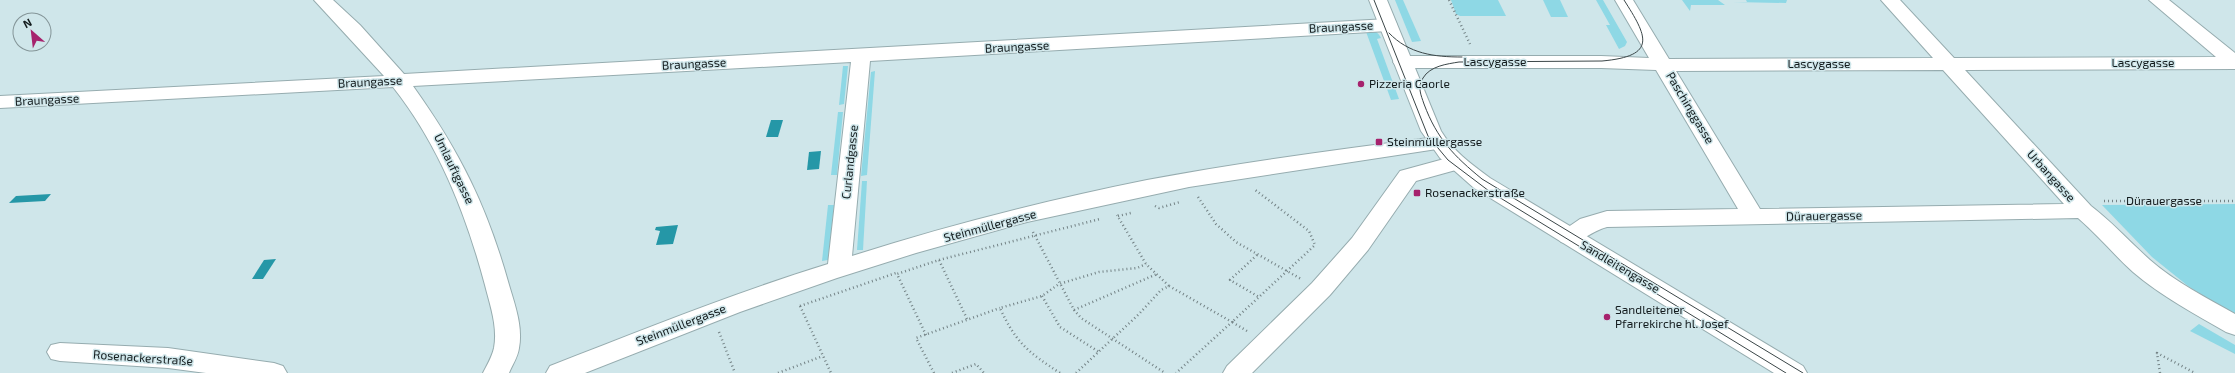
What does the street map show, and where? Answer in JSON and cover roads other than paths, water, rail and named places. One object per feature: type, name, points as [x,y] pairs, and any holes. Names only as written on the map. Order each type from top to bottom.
[{"type":"street","name":"Umlauftgasse","points":[[323,0],[341,17],[399,80],[413,98],[442,142],[468,194],[486,244],[503,308],[508,345],[496,373]]},
{"type":"street","name":"Sandleitengasse","points":[[1378,0],[1437,143],[1455,163],[1482,184],[1794,373]]},
{"type":"street","name":"Paschinggasse","points":[[1624,0],[1664,64],[1754,217]]},
{"type":"street","name":"Urbangasse","points":[[1890,0],[1948,64],[2092,206],[2106,229],[2142,266],[2180,293],[2235,326]]},
{"type":"street","points":[[2158,0],[2235,63]]},
{"type":"street","name":"Braungasse","points":[[0,102],[861,56],[1388,25]]},
{"type":"street","name":"Curlandgasse","points":[[839,268],[861,56]]},
{"type":"street","name":"Lascygasse","points":[[1403,62],[1601,62],[1664,64],[2235,63]]},
{"type":"street","name":"Steinmüllergasse","points":[[559,373],[790,285],[839,268],[936,240],[1106,196],[1188,180],[1437,143]]},
{"type":"street","points":[[1382,150],[1408,176]]},
{"type":"street","points":[[1236,373],[1321,290],[1360,244],[1408,176],[1455,163]]},
{"type":"street","name":"Dürauergasse","points":[[1569,237],[1588,224],[1607,219],[1754,217],[2092,206]]},
{"type":"street","name":"Rosenackerstraße","points":[[60,352],[168,358],[274,373]]},
{"type":"tram line","points":[[1374,0],[1428,136],[1448,160],[1489,191],[1786,373]]},
{"type":"tram line","points":[[1624,0],[1642,34],[1643,42],[1640,49],[1632,54],[1602,61],[1459,62],[1439,66],[1426,74],[1420,85],[1421,94],[1429,116],[1447,146],[1482,179],[1803,373]]},
{"type":"tram line","points":[[1389,33],[1405,46],[1422,53],[1462,57]]},
{"type":"place","name":"Pizzeria Caorle","points":[[1361,84]]},
{"type":"place","name":"Steinmüllergasse","points":[[1379,142]]},
{"type":"place","name":"Rosenackerstraße","points":[[1417,193]]},
{"type":"place","name":"Sandleitener Pfarrekirche hl. Josef","points":[[1607,317]]}]
